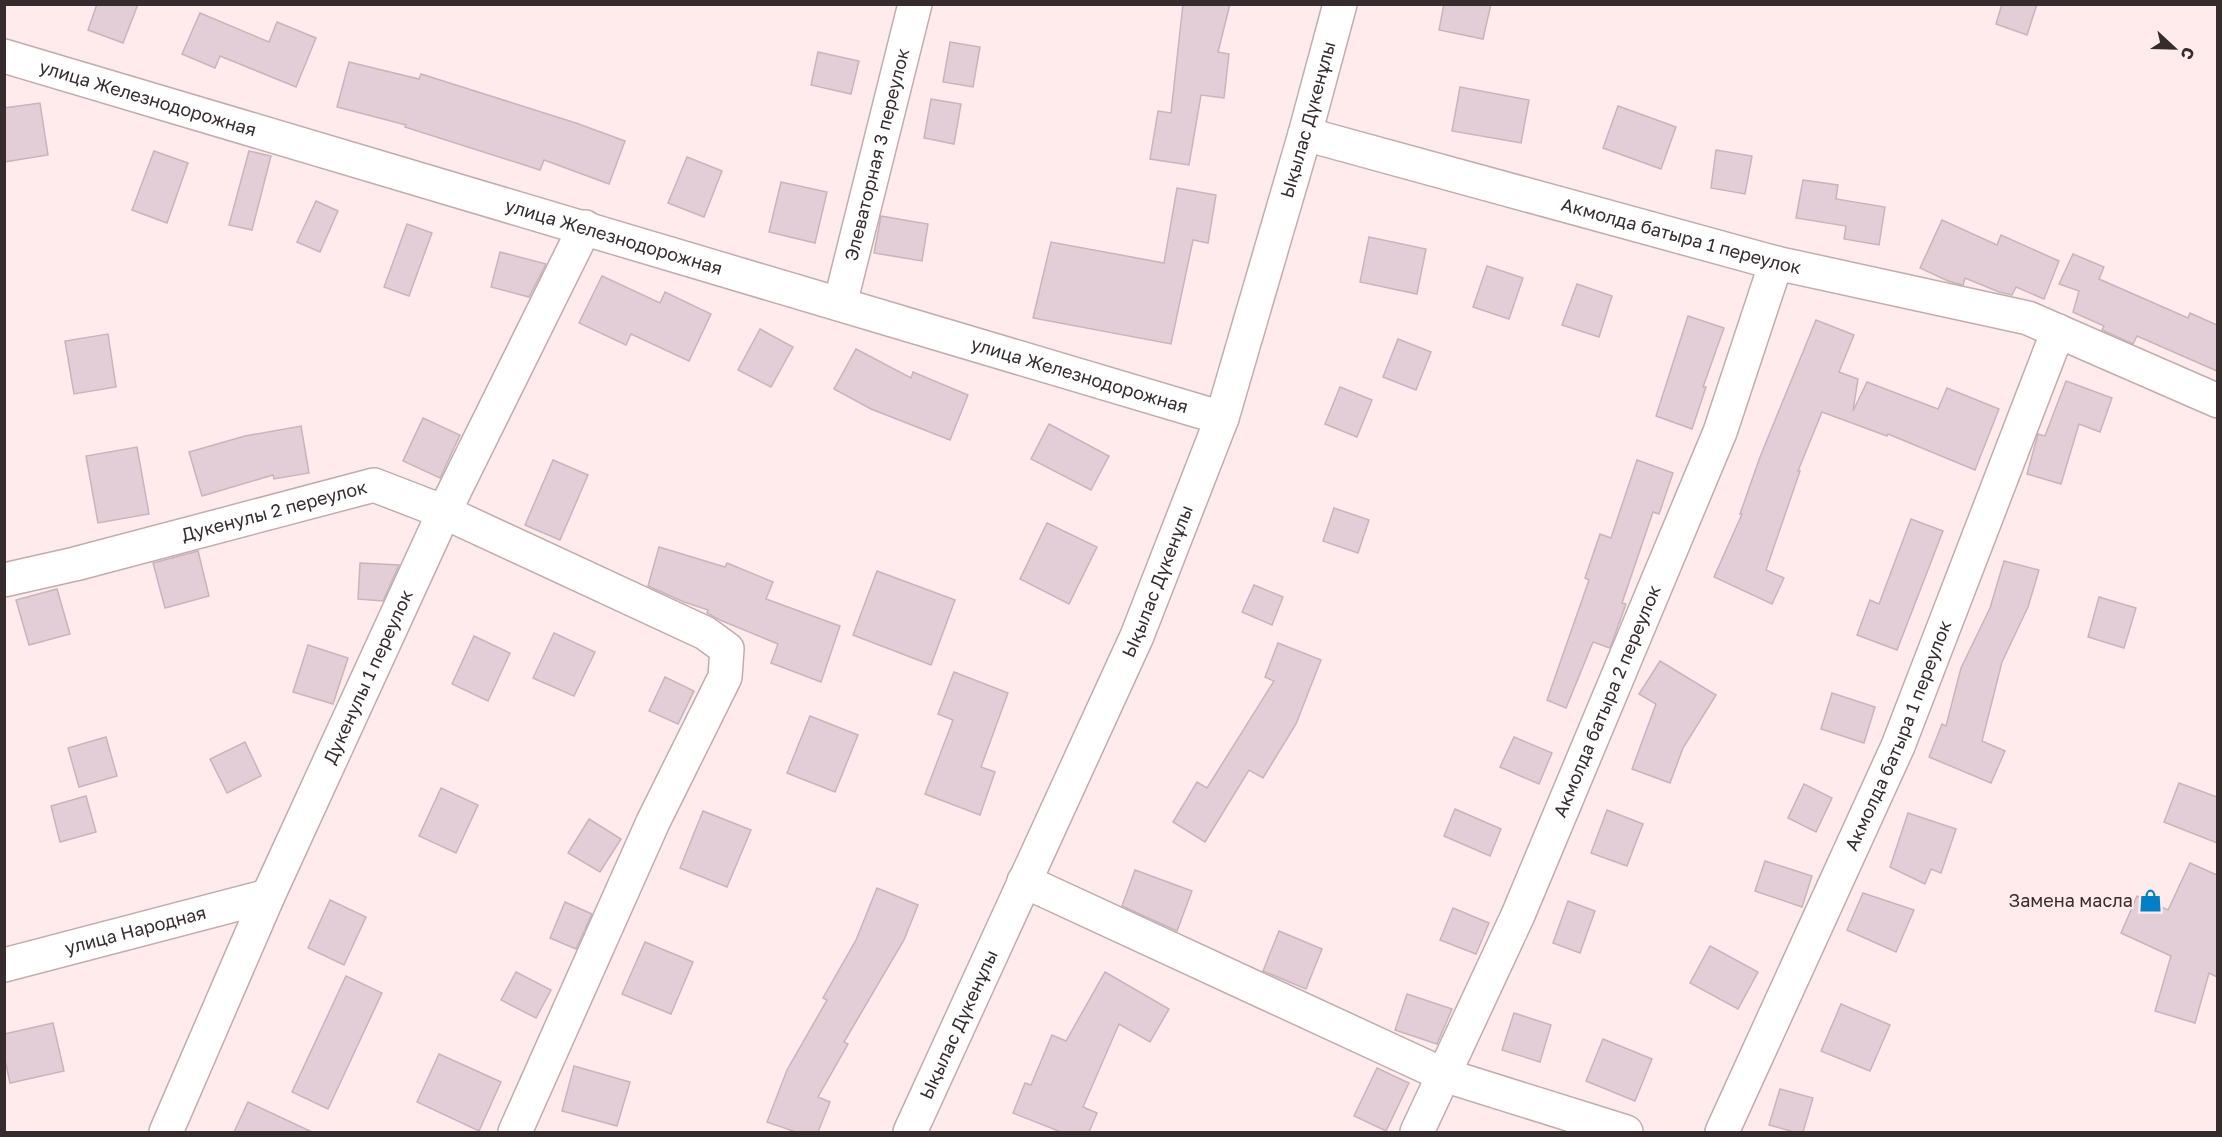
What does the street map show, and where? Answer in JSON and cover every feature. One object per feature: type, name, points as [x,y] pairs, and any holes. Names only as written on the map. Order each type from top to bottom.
[{"type":"street","name":"Элеваторная 3 переулок","points":[[840,304],[915,4]]},
{"type":"street","name":"Ықылас Дүкенұлы","points":[[910,1132],[1137,636],[1222,418],[1305,134],[1340,4]]},
{"type":"street","name":"улица Железнодорожная","points":[[4,56],[1222,418]]},
{"type":"street","name":"Акмолда батыра 1 переулок","points":[[1305,134],[1776,262],[2028,318],[2217,401]]},
{"type":"street","name":"Дукенулы 1 переулок","points":[[166,1132],[268,896],[444,512],[585,227]]},
{"type":"street","name":"Акмолда батыра 2 переулок","points":[[1417,1132],[1518,915],[1720,432],[1776,262]]},
{"type":"street","name":"Акмолда батыра 1 переулок","points":[[1722,1132],[1898,746],[2058,331]]},
{"type":"street","name":"Дукенулы 2 переулок","points":[[4,580],[75,564],[374,484],[444,512],[705,633],[727,649],[725,677],[653,822],[515,1132]]},
{"type":"street","points":[[1024,881],[1444,1075],[1626,1132]]},
{"type":"street","name":"улица Народная","points":[[4,965],[268,896]]},
{"type":"building","points":[[97,4],[138,4],[123,43],[88,30]]},
{"type":"building","points":[[1183,4],[1230,4],[1218,52],[1229,54],[1224,98],[1201,95],[1189,165],[1150,159],[1158,111],[1171,113]]},
{"type":"building","points":[[1444,4],[1491,4],[1483,39],[1439,30]]},
{"type":"building","points":[[2002,4],[2037,4],[2027,35],[1996,24]]},
{"type":"building","points":[[200,13],[269,42],[277,22],[316,38],[296,87],[220,56],[215,68],[182,54]]},
{"type":"building","points":[[950,42],[980,47],[973,87],[943,82]]},
{"type":"building","points":[[818,52],[859,61],[851,94],[811,85]]},
{"type":"building","points":[[349,62],[419,79],[421,74],[576,123],[625,141],[609,184],[544,160],[540,170],[405,127],[406,125],[337,107]]},
{"type":"building","points":[[1460,87],[1529,100],[1521,143],[1452,131]]},
{"type":"building","points":[[931,99],[961,104],[954,144],[924,138]]},
{"type":"building","points":[[40,103],[48,155],[4,162],[4,108]]},
{"type":"building","points":[[1618,106],[1676,127],[1661,169],[1603,148]]},
{"type":"building","points":[[1716,150],[1752,156],[1745,194],[1711,188]]},
{"type":"building","points":[[154,151],[188,163],[167,223],[132,210]]},
{"type":"building","points":[[249,151],[271,156],[252,230],[229,225]]},
{"type":"building","points":[[687,157],[722,171],[704,217],[668,203]]},
{"type":"building","points":[[1803,180],[1838,185],[1836,199],[1885,207],[1879,245],[1844,239],[1846,226],[1796,218]]},
{"type":"building","points":[[781,182],[827,192],[815,243],[769,232]]},
{"type":"building","points":[[1177,188],[1216,195],[1208,243],[1193,240],[1171,344],[1033,318],[1051,242],[1164,263]]},
{"type":"building","points":[[316,201],[338,211],[320,252],[297,242]]},
{"type":"building","points":[[881,216],[928,224],[922,261],[874,253]]},
{"type":"building","points":[[1942,220],[1997,245],[2001,235],[2059,261],[2044,299],[2016,287],[2012,295],[1999,292],[1965,278],[1963,285],[1920,268]]},
{"type":"building","points":[[407,224],[432,233],[409,296],[384,287]]},
{"type":"building","points":[[1369,237],[1426,249],[1417,294],[1360,282]]},
{"type":"building","points":[[500,252],[546,264],[529,297],[491,287]]},
{"type":"building","points":[[2073,254],[2104,267],[2099,279],[2188,318],[2190,313],[2217,325],[2217,371],[2137,336],[2133,344],[2102,330],[2104,326],[2073,312],[2079,291],[2059,284]]},
{"type":"building","points":[[1487,266],[1523,278],[1509,319],[1473,307]]},
{"type":"building","points":[[602,276],[660,303],[665,292],[711,314],[689,361],[631,334],[626,345],[579,323]]},
{"type":"building","points":[[1577,284],[1612,296],[1599,337],[1562,325]]},
{"type":"building","points":[[1688,316],[1724,328],[1703,387],[1706,387],[1692,429],[1656,416]]},
{"type":"building","points":[[1816,320],[1854,335],[1839,372],[1858,379],[1853,411],[1867,382],[1938,409],[1947,388],[1999,409],[1975,470],[1888,434],[1887,436],[1822,412],[1798,471],[1800,471],[1766,570],[1784,578],[1772,604],[1714,577],[1742,514],[1740,514],[1760,457]]},
{"type":"building","points":[[760,329],[793,347],[771,387],[738,370]]},
{"type":"building","points":[[108,334],[116,387],[74,394],[65,341]]},
{"type":"building","points":[[1398,339],[1431,352],[1416,390],[1383,377]]},
{"type":"building","points":[[856,349],[911,378],[913,372],[968,395],[950,440],[871,409],[834,389]]},
{"type":"building","points":[[2066,381],[2112,398],[2100,432],[2079,424],[2061,484],[2027,474],[2038,434],[2045,436]]},
{"type":"building","points":[[1340,387],[1372,400],[1357,437],[1325,424]]},
{"type":"building","points":[[423,418],[460,435],[440,478],[403,461]]},
{"type":"building","points":[[1049,424],[1109,456],[1091,490],[1031,459]]},
{"type":"building","points":[[301,426],[309,473],[274,479],[273,475],[202,496],[189,452],[245,436]]},
{"type":"building","points":[[137,447],[149,514],[98,523],[86,456]]},
{"type":"building","points":[[553,460],[588,475],[560,540],[525,525]]},
{"type":"building","points":[[1637,460],[1673,473],[1659,514],[1653,512],[1622,603],[1626,604],[1610,648],[1593,642],[1566,708],[1547,700],[1589,580],[1585,578],[1600,534],[1611,538]]},
{"type":"building","points":[[1334,508],[1369,520],[1358,553],[1323,541]]},
{"type":"building","points":[[1911,519],[1943,531],[1897,650],[1857,635],[1870,600],[1879,604]]},
{"type":"building","points":[[1047,523],[1097,547],[1069,604],[1020,579]]},
{"type":"building","points":[[659,547],[725,567],[727,563],[773,582],[766,599],[840,626],[821,682],[771,663],[778,644],[720,620],[707,613],[708,610],[648,586]]},
{"type":"building","points":[[198,551],[209,596],[165,608],[153,563]]},
{"type":"building","points":[[2004,561],[2039,570],[2028,607],[2002,662],[1982,741],[2005,751],[1991,783],[1929,757],[1942,724],[1946,726],[1961,668],[1990,608]]},
{"type":"building","points":[[360,563],[399,565],[383,601],[358,599]]},
{"type":"building","points":[[877,571],[955,600],[931,665],[853,635]]},
{"type":"building","points":[[1254,585],[1283,597],[1272,625],[1242,612]]},
{"type":"building","points":[[57,589],[70,634],[29,645],[16,600]]},
{"type":"building","points":[[2099,597],[2136,608],[2124,648],[2088,637]]},
{"type":"building","points":[[554,633],[595,652],[574,696],[533,678]]},
{"type":"building","points":[[474,636],[510,653],[488,701],[452,684]]},
{"type":"building","points":[[1278,643],[1321,660],[1296,724],[1263,778],[1249,770],[1205,842],[1173,822],[1197,782],[1207,788],[1274,681],[1265,677]]},
{"type":"building","points":[[308,645],[348,658],[333,704],[293,692]]},
{"type":"building","points":[[1660,661],[1716,695],[1683,748],[1670,783],[1632,769],[1656,704],[1639,694]]},
{"type":"building","points":[[954,672],[1008,693],[981,767],[995,772],[980,815],[925,794],[953,720],[938,714]]},
{"type":"building","points":[[665,677],[694,691],[678,724],[649,711]]},
{"type":"building","points":[[1832,693],[1875,707],[1864,743],[1821,729]]},
{"type":"building","points":[[810,716],[858,735],[835,792],[787,773]]},
{"type":"building","points":[[106,737],[117,776],[79,787],[68,748]]},
{"type":"building","points":[[1514,737],[1552,753],[1539,784],[1500,767]]},
{"type":"building","points":[[245,742],[261,776],[227,793],[210,759]]},
{"type":"building","points":[[2179,783],[2217,797],[2217,843],[2164,822]]},
{"type":"building","points":[[1804,784],[1832,798],[1816,832],[1788,818]]},
{"type":"building","points":[[441,788],[478,805],[456,853],[419,836]]},
{"type":"building","points":[[86,796],[96,832],[60,842],[51,806]]},
{"type":"building","points":[[1455,809],[1501,829],[1490,856],[1444,836]]},
{"type":"building","points":[[1607,810],[1643,824],[1627,866],[1591,853]]},
{"type":"building","points":[[703,811],[751,830],[727,887],[680,868]]},
{"type":"building","points":[[1908,813],[1956,829],[1941,873],[1931,869],[1925,884],[1890,867]]},
{"type":"building","points":[[589,819],[621,839],[600,872],[568,853]]},
{"type":"building","points":[[1765,861],[1812,876],[1802,907],[1755,891]]},
{"type":"building","points":[[2190,863],[2217,875],[2217,977],[2209,973],[2195,1023],[2155,1011],[2171,956],[2121,933],[2137,896],[2168,910]]},
{"type":"building","points":[[1135,870],[1192,891],[1177,931],[1122,906]]},
{"type":"building","points":[[877,888],[918,905],[904,940],[844,1042],[848,1044],[818,1097],[830,1102],[818,1132],[796,1132],[767,1122],[787,1070],[827,1000],[823,998],[856,940]]},
{"type":"building","points":[[1863,893],[1914,910],[1896,952],[1847,930]]},
{"type":"building","points":[[330,900],[366,917],[344,965],[308,948]]},
{"type":"building","points":[[1568,901],[1595,911],[1580,953],[1553,943]]},
{"type":"building","points":[[565,902],[592,914],[576,949],[550,938]]},
{"type":"building","points":[[1453,908],[1489,923],[1476,954],[1440,940]]},
{"type":"building","points":[[1279,931],[1322,949],[1306,989],[1263,971]]},
{"type":"building","points":[[645,942],[693,962],[671,1014],[622,994]]},
{"type":"building","points":[[1710,946],[1758,972],[1738,1009],[1690,983]]},
{"type":"building","points":[[516,972],[551,990],[536,1018],[501,1000]]},
{"type":"building","points":[[1105,972],[1169,1009],[1150,1042],[1119,1024],[1083,1107],[1097,1113],[1089,1132],[1061,1132],[1013,1113],[1025,1083],[1031,1085],[1052,1035],[1066,1041]]},
{"type":"building","points":[[346,976],[382,993],[328,1109],[292,1092]]},
{"type":"building","points":[[1407,994],[1452,1009],[1437,1044],[1395,1030]]},
{"type":"building","points":[[1841,1004],[1890,1025],[1870,1071],[1821,1051]]},
{"type":"building","points":[[1514,1013],[1551,1025],[1540,1062],[1502,1050]]},
{"type":"building","points":[[53,1023],[64,1071],[10,1083],[4,1056],[4,1034]]},
{"type":"building","points":[[1603,1039],[1652,1059],[1635,1101],[1586,1081]]},
{"type":"building","points":[[439,1054],[501,1082],[479,1131],[417,1102]]},
{"type":"building","points":[[574,1066],[630,1082],[617,1126],[562,1111]]},
{"type":"building","points":[[1377,1068],[1409,1083],[1386,1131],[1354,1116]]},
{"type":"building","points":[[1780,1089],[1813,1098],[1803,1132],[1794,1132],[1769,1125]]},
{"type":"building","points":[[248,1102],[312,1132],[234,1132]]},
{"type":"place","name":"Замена масла","points":[[2151,901]]}]
